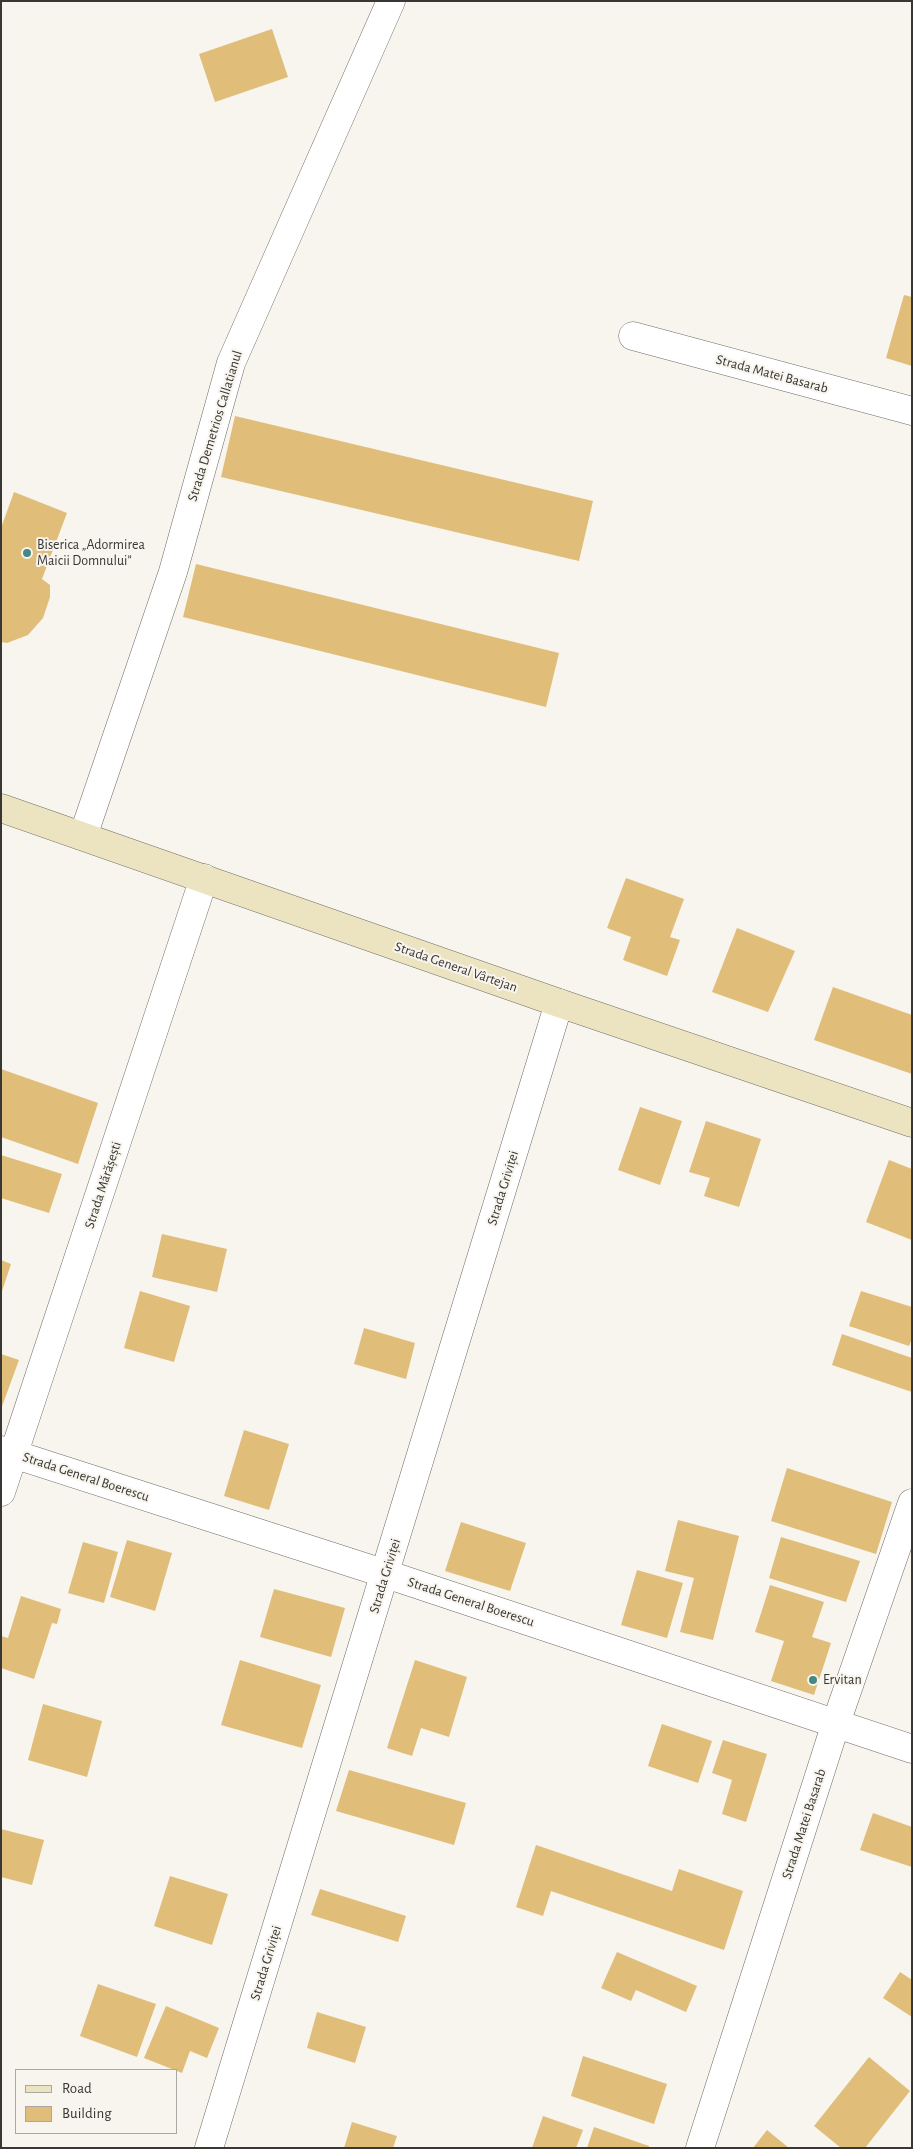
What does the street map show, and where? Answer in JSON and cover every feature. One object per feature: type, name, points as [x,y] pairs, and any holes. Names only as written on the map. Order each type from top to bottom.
[{"type":"street","name":"Strada Demetrios Callatianul","points":[[83,836],[173,572],[231,363],[391,1]]},
{"type":"street","name":"Strada Matei Basarab","points":[[633,336],[912,411]]},
{"type":"street","name":"Strada General Vârtejan","points":[[1,808],[559,1003],[912,1123]]},
{"type":"street","name":"Strada Mărășești","points":[[1,1492],[8,1452],[204,878]]},
{"type":"street","name":"Strada Griviței","points":[[209,2148],[559,1003]]},
{"type":"street","name":"Strada General Boerescu","points":[[8,1452],[386,1574],[912,1749]]},
{"type":"street","name":"Strada Matei Basarab","points":[[700,2148],[836,1723],[912,1503]]},
{"type":"building","points":[[272,29],[288,77],[215,102],[199,54]]},
{"type":"building","points":[[904,295],[912,297],[912,366],[886,358]]},
{"type":"building","points":[[235,416],[593,501],[579,561],[221,477]]},
{"type":"building","name":"Biserica „Adormirea Maicii Domnului”","points":[[14,492],[67,513],[42,579],[50,585],[50,597],[43,618],[28,635],[7,643],[1,642],[1,528]]},
{"type":"building","points":[[196,564],[559,653],[546,707],[183,617]]},
{"type":"building","points":[[626,878],[684,899],[670,937],[680,940],[667,976],[623,960],[631,937],[607,928]]},
{"type":"building","points":[[737,928],[795,951],[768,1012],[712,992]]},
{"type":"building","points":[[833,987],[912,1015],[912,1074],[814,1040]]},
{"type":"building","points":[[1,1069],[98,1103],[78,1164],[1,1137]]},
{"type":"building","points":[[640,1107],[682,1121],[660,1185],[618,1170]]},
{"type":"building","points":[[706,1121],[761,1139],[739,1207],[704,1196],[710,1178],[689,1172]]},
{"type":"building","points":[[1,1155],[62,1174],[49,1213],[1,1198]]},
{"type":"building","points":[[889,1160],[912,1169],[912,1240],[866,1222]]},
{"type":"building","points":[[162,1234],[227,1249],[217,1292],[152,1277]]},
{"type":"building","points":[[1,1260],[11,1264],[2,1291],[1,1291]]},
{"type":"building","points":[[140,1291],[190,1306],[174,1362],[124,1348]]},
{"type":"building","points":[[861,1291],[912,1307],[912,1339],[909,1346],[849,1326]]},
{"type":"building","points":[[364,1328],[415,1343],[406,1379],[354,1364]]},
{"type":"building","points":[[842,1334],[912,1358],[912,1392],[832,1365]]},
{"type":"building","points":[[1,1354],[19,1360],[1,1409]]},
{"type":"building","points":[[244,1430],[289,1444],[269,1510],[224,1496]]},
{"type":"building","points":[[787,1468],[892,1502],[876,1554],[771,1521]]},
{"type":"building","points":[[678,1520],[739,1536],[713,1640],[680,1632],[694,1578],[665,1571]]},
{"type":"building","points":[[461,1522],[526,1543],[510,1591],[445,1571]]},
{"type":"building","points":[[781,1537],[860,1561],[846,1602],[769,1578]]},
{"type":"building","points":[[127,1540],[172,1553],[155,1611],[110,1597]]},
{"type":"building","points":[[83,1542],[118,1552],[104,1603],[68,1593]]},
{"type":"building","points":[[637,1570],[683,1583],[667,1638],[621,1625]]},
{"type":"building","points":[[770,1585],[824,1602],[812,1637],[831,1643],[814,1695],[771,1681],[784,1641],[755,1632]]},
{"type":"building","points":[[274,1589],[345,1608],[331,1657],[260,1637]]},
{"type":"building","points":[[21,1596],[61,1609],[57,1624],[52,1623],[34,1679],[1,1668],[1,1636],[8,1638]]},
{"type":"building","points":[[240,1660],[321,1685],[302,1748],[221,1725]]},
{"type":"building","points":[[415,1660],[467,1677],[449,1737],[421,1728],[412,1756],[387,1748]]},
{"type":"building","points":[[43,1704],[102,1721],[87,1777],[28,1760]]},
{"type":"building","points":[[662,1724],[712,1741],[698,1783],[648,1766]]},
{"type":"building","points":[[723,1740],[767,1754],[746,1822],[722,1814],[732,1780],[712,1773]]},
{"type":"building","points":[[349,1770],[466,1803],[454,1845],[336,1811]]},
{"type":"building","points":[[873,1813],[912,1827],[912,1867],[860,1850]]},
{"type":"building","points":[[1,1829],[44,1840],[32,1885],[1,1877]]},
{"type":"building","points":[[536,1845],[672,1891],[679,1869],[743,1891],[724,1950],[551,1891],[543,1916],[516,1907]]},
{"type":"building","points":[[170,1876],[228,1894],[212,1945],[154,1926]]},
{"type":"building","points":[[320,1889],[406,1916],[398,1942],[311,1915]]},
{"type":"building","points":[[617,1952],[697,1986],[686,2012],[636,1990],[631,2001],[601,1988]]},
{"type":"building","points":[[900,1972],[912,1980],[912,2017],[883,1998]]},
{"type":"building","points":[[98,1984],[156,2004],[137,2057],[80,2036]]},
{"type":"building","points":[[166,2006],[219,2028],[207,2058],[190,2051],[182,2073],[178,2071],[178,2069],[172,2069],[144,2058]]},
{"type":"building","points":[[317,2012],[366,2027],[355,2063],[307,2048]]},
{"type":"building","points":[[583,2056],[667,2084],[654,2124],[571,2096]]},
{"type":"building","points":[[869,2057],[910,2091],[865,2148],[841,2148],[814,2126]]},
{"type":"building","points":[[543,2116],[583,2130],[576,2148],[532,2148]]},
{"type":"building","points":[[352,2122],[397,2136],[393,2148],[344,2148]]},
{"type":"building","points":[[594,2127],[649,2146],[649,2148],[587,2148]]},
{"type":"building","points":[[767,2130],[789,2148],[753,2148]]},
{"type":"place","name":"Biserica „Adormirea Maicii Domnului”","points":[[27,553]]},
{"type":"place","name":"Ervitan","points":[[813,1680]]}]
